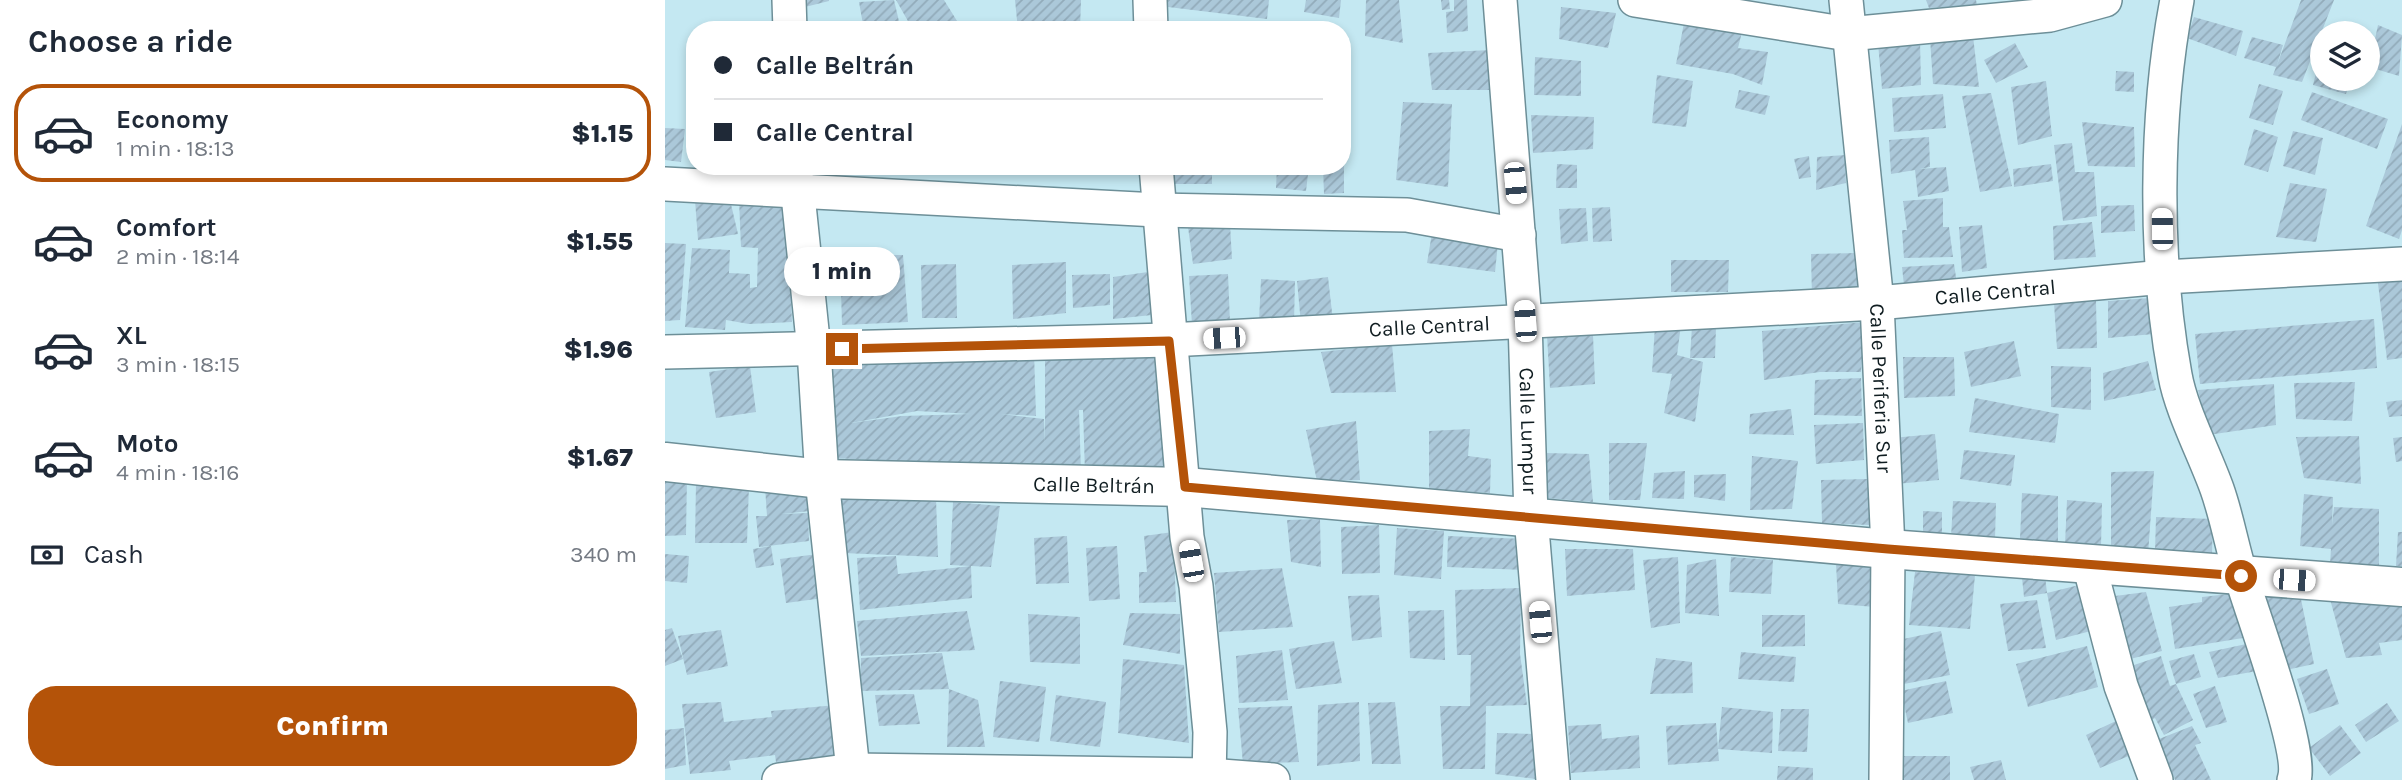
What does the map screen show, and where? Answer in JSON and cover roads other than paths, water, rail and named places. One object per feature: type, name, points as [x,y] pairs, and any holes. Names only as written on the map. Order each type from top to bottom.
[{"type":"main road","name":"Calle Beltrán","points":[[665,461],[822,479],[1185,487],[1888,549],[2402,587]]},
{"type":"street","points":[[789,0],[790,21]]},
{"type":"street","points":[[1150,0],[1151,21]]},
{"type":"street","name":"Calle Lumpur","points":[[1500,0],[1520,235],[1531,517],[1553,780]]},
{"type":"street","points":[[1635,0],[1848,34],[2050,15],[2105,0]]},
{"type":"street","name":"Calle Periferia Sur","points":[[1846,0],[1877,303],[1888,549],[1886,780]]},
{"type":"street","points":[[2177,0],[2171,33],[2160,158],[2164,277],[2175,377],[2218,493],[2287,721],[2294,780]]},
{"type":"street","points":[[1156,175],[1169,341],[1185,487],[1187,537],[1196,586],[1210,732],[1209,778]]},
{"type":"street","points":[[665,184],[795,177],[1157,210],[1407,215],[1520,235]]},
{"type":"street","points":[[795,177],[814,350],[822,479],[853,775]]},
{"type":"street","name":"Calle Central","points":[[665,352],[1169,341],[1877,303],[2164,277],[2402,264]]},
{"type":"street","points":[[2089,564],[2121,686],[2156,780]]},
{"type":"street","points":[[779,780],[853,775],[1273,780]]}]
